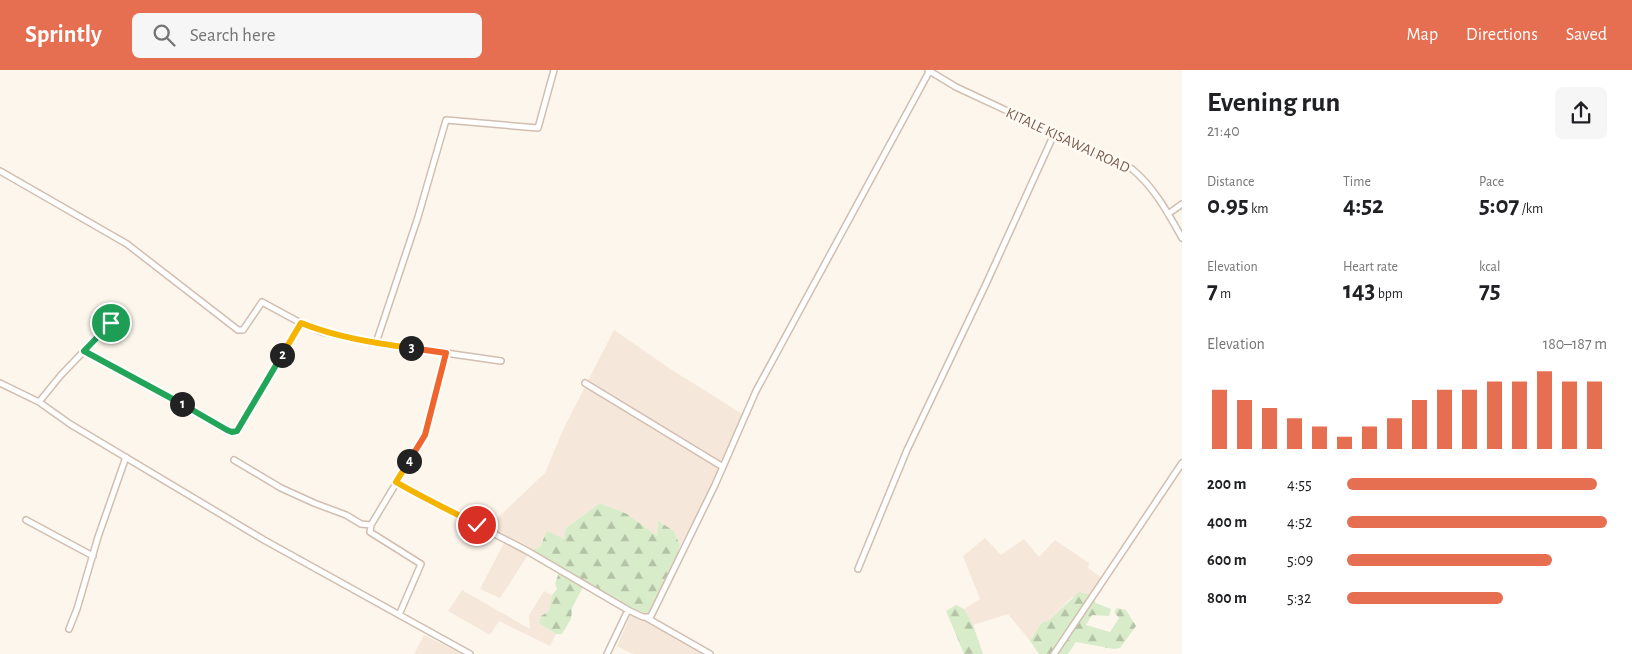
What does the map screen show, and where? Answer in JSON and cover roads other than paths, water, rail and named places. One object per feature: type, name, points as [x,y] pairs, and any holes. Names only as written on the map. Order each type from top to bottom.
[{"type":"street","points":[[376,343],[418,217],[446,120],[538,128],[554,70]]},
{"type":"street","points":[[647,618],[652,614],[723,467],[756,392],[929,71]]},
{"type":"street","name":"KITALE KISAWAI ROAD","points":[[929,71],[987,102],[1132,169],[1143,179],[1168,214],[1182,238]]},
{"type":"street","points":[[858,569],[907,450],[986,284],[1055,132]]},
{"type":"street","points":[[0,172],[127,244],[238,330],[243,330],[262,302],[322,332],[376,343],[501,361]]},
{"type":"street","points":[[1168,214],[1182,204]]},
{"type":"street","points":[[39,402],[111,323]]},
{"type":"street","points":[[84,351],[232,432],[237,431],[243,422],[301,323]]},
{"type":"street","points":[[399,615],[421,564],[370,532],[371,524],[425,435],[446,353]]},
{"type":"street","points":[[0,383],[39,402],[70,424],[264,540],[470,654]]},
{"type":"street","points":[[586,383],[723,467]]},
{"type":"street","points":[[69,629],[126,457]]},
{"type":"street","points":[[234,460],[281,488],[346,515],[361,524],[371,524]]},
{"type":"street","points":[[1054,654],[1182,463]]},
{"type":"street","points":[[396,482],[428,501],[449,509],[528,552],[628,610],[647,618],[710,654]]},
{"type":"street","points":[[26,520],[93,556]]},
{"type":"street","points":[[607,654],[628,610]]}]
